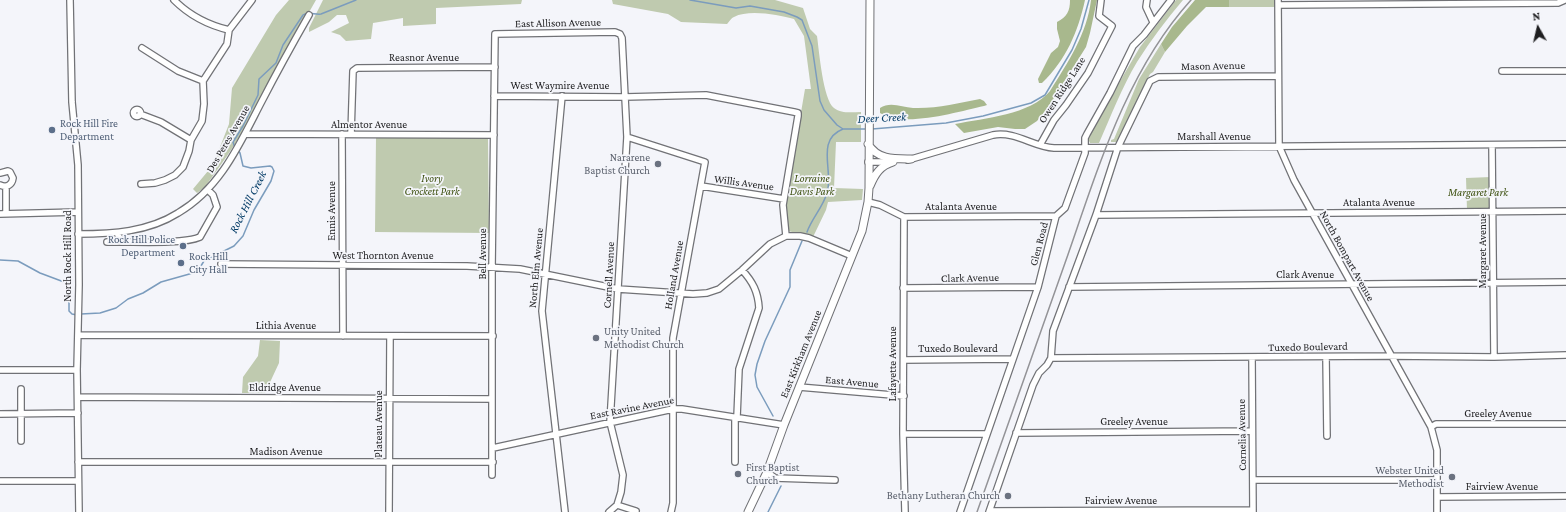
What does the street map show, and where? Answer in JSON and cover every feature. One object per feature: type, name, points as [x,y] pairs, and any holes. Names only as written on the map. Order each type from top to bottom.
[{"type":"main road","name":"East Kirkham Avenue","points":[[748,512],[767,472],[784,425],[862,231],[868,202],[869,188],[868,110],[870,0]]},
{"type":"main road","points":[[868,140],[871,148],[881,156],[894,159],[910,159]]},
{"type":"main road","points":[[869,188],[879,170],[886,164],[893,162]]},
{"type":"street","name":"North Rock Hill Road","points":[[70,0],[72,102],[78,165],[77,370],[79,512]]},
{"type":"street","points":[[174,0],[194,17],[213,26],[229,30]]},
{"type":"street","points":[[141,184],[155,183],[175,175],[183,167],[189,151],[191,140],[202,121],[204,104],[203,81],[227,44],[229,30],[252,0]]},
{"type":"street","name":"Owen Ridge Lane","points":[[1040,145],[1054,120],[1088,73],[1112,26],[1099,16],[1101,0]]},
{"type":"street","points":[[1147,0],[1146,7],[1153,22]]},
{"type":"street","name":"Glen Road","points":[[960,512],[1038,287],[1056,216],[1065,208],[1085,153],[1085,138],[1110,93],[1133,46],[1144,35],[1171,0]]},
{"type":"street","points":[[1278,3],[1558,3],[1564,0]]},
{"type":"street","name":"North Bompart Avenue","points":[[1278,3],[1279,146],[1294,180],[1390,356],[1431,427],[1437,450],[1437,512]]},
{"type":"street","name":"Des Peres Avenue","points":[[78,234],[117,233],[142,228],[178,214],[208,190],[224,171],[237,149],[309,15]]},
{"type":"street","name":"East Allison Avenue","points":[[495,34],[615,32],[620,34]]},
{"type":"street","name":"Bell Avenue","points":[[492,475],[492,267],[495,34]]},
{"type":"street","name":"Cornell Avenue","points":[[617,505],[621,492],[623,475],[610,422],[627,137],[622,38],[620,34]]},
{"type":"street","points":[[142,48],[178,71],[203,81]]},
{"type":"street","name":"Reasnor Avenue","points":[[351,134],[354,69],[495,67]]},
{"type":"street","points":[[1502,72],[1566,71]]},
{"type":"street","name":"Mason Avenue","points":[[1118,147],[1150,81],[1158,77],[1278,76]]},
{"type":"street","name":"West Waymire Avenue","points":[[494,96],[625,97],[706,95],[791,110],[798,113],[784,199]]},
{"type":"street","name":"North Elm Avenue","points":[[562,96],[544,275],[542,311],[565,512]]},
{"type":"street","points":[[140,114],[161,122],[191,140]]},
{"type":"street","name":"Almentor Avenue","points":[[244,134],[494,135]]},
{"type":"street","name":"Ennis Avenue","points":[[342,134],[343,336]]},
{"type":"street","name":"Marshall Avenue","points":[[868,162],[893,162],[910,159],[997,134],[1014,135],[1050,148],[1566,144]]},
{"type":"street","name":"Willis Avenue","points":[[627,137],[705,162]]},
{"type":"street","name":"Margaret Avenue","points":[[1492,145],[1494,356]]},
{"type":"street","points":[[990,512],[1033,385],[1051,358],[1053,330],[1096,215],[1118,147]]},
{"type":"street","name":"Holland Avenue","points":[[671,512],[673,503],[673,338],[705,162]]},
{"type":"street","points":[[0,173],[8,171],[12,175],[13,181],[12,184],[3,186],[3,214],[78,212]]},
{"type":"street","name":"Willis Avenue","points":[[701,186],[784,199]]},
{"type":"street","points":[[107,242],[164,241],[194,239],[200,237],[217,207],[213,195],[208,190]]},
{"type":"street","points":[[784,199],[783,213],[786,236],[809,238],[852,256]]},
{"type":"street","name":"Atalanta Avenue","points":[[868,202],[880,205],[904,217],[1056,216]]},
{"type":"street","name":"Atalanta Avenue","points":[[1096,215],[1566,211]]},
{"type":"street","name":"Lafayette Avenue","points":[[904,217],[903,434],[905,512]]},
{"type":"street","points":[[117,233],[122,242]]},
{"type":"street","name":"West Thornton Avenue","points":[[221,264],[492,267],[520,270],[618,289],[680,294],[707,293],[719,289],[770,244],[786,236]]},
{"type":"street","points":[[735,462],[739,369],[759,308],[757,292],[751,280],[742,270]]},
{"type":"street","name":"Clark Avenue","points":[[1069,286],[1566,282]]},
{"type":"street","name":"Clark Avenue","points":[[903,288],[1038,287]]},
{"type":"street","name":"Lithia Avenue","points":[[78,335],[493,336]]},
{"type":"street","name":"Plateau Avenue","points":[[389,512],[390,336]]},
{"type":"street","name":"Tuxedo Boulevard","points":[[1051,358],[1566,355]]},
{"type":"street","name":"Cornelia Avenue","points":[[1252,357],[1253,511]]},
{"type":"street","points":[[1326,357],[1327,436]]},
{"type":"street","name":"Tuxedo Boulevard","points":[[904,360],[1012,359]]},
{"type":"street","points":[[0,370],[77,370]]},
{"type":"street","name":"East Avenue","points":[[799,387],[904,396]]},
{"type":"street","points":[[21,389],[21,441]]},
{"type":"street","name":"Eldridge Avenue","points":[[78,398],[492,399]]},
{"type":"street","name":"East Ravine Avenue","points":[[493,448],[556,433],[682,408],[784,425]]},
{"type":"street","points":[[0,414],[78,413]]},
{"type":"street","name":"Greeley Avenue","points":[[1431,427],[1436,424],[1566,424]]},
{"type":"street","name":"Greeley Avenue","points":[[1016,432],[1252,431]]},
{"type":"street","points":[[903,434],[987,434]]},
{"type":"street","name":"Madison Avenue","points":[[78,462],[493,462]]},
{"type":"street","points":[[767,472],[775,478],[835,480]]},
{"type":"street","points":[[1253,480],[1437,480]]},
{"type":"street","points":[[0,481],[78,481]]},
{"type":"street","name":"Fairview Avenue","points":[[1437,497],[1566,496]]},
{"type":"street","points":[[609,512],[617,505],[636,511]]},
{"type":"street","name":"Fairview Avenue","points":[[990,512],[1253,511]]},
{"type":"green space","points":[[289,0],[316,0],[244,130],[205,187],[197,193],[193,189],[213,165],[229,124],[232,88],[276,15]]},
{"type":"green space","points":[[323,0],[522,0],[521,4],[436,8],[436,24],[403,26],[403,18],[373,23],[371,39],[346,41],[340,35],[331,32],[349,23],[346,15],[337,15],[329,22],[309,32],[309,28]]},
{"type":"green space","name":"Lorraine Davis Park","points":[[612,0],[775,0],[803,8],[810,29],[817,36],[824,85],[830,103],[834,108],[840,111],[861,112],[861,142],[836,142],[834,188],[863,189],[862,200],[828,202],[826,210],[813,237],[788,231],[785,210],[787,194],[805,89],[811,89],[804,36],[794,19],[772,14],[748,13],[734,17],[727,24],[681,22],[668,14],[613,4]]},
{"type":"green space","points":[[1070,0],[1085,0],[1075,34],[1058,65],[1042,83],[1039,83],[1038,79],[1051,53],[1058,47],[1060,41],[1057,22],[1067,13]]},
{"type":"green space","points":[[1091,0],[1097,0],[1086,47],[1047,109],[1037,121],[1025,129],[998,127],[964,133],[955,124],[993,117],[1019,110],[1041,99],[1050,91],[1081,36],[1089,12]]},
{"type":"green space","points":[[1176,0],[1183,0],[1159,30],[1137,62],[1122,91],[1099,143],[1090,143],[1088,139],[1092,129],[1140,47]]},
{"type":"green space","points":[[1195,0],[1229,0],[1229,7],[1206,7],[1187,26],[1165,52],[1161,44],[1172,27]]},
{"type":"green space","points":[[1229,0],[1280,0],[1280,7],[1229,7]]},
{"type":"green space","points":[[1161,44],[1165,52],[1153,72],[1150,74],[1117,142],[1111,142],[1111,140],[1114,139],[1139,79]]},
{"type":"green space","points":[[980,99],[987,105],[931,117],[903,119],[890,117],[880,113],[880,108],[888,105],[913,108],[930,108]]},
{"type":"green space","name":"Ivory Crockett Park","points":[[376,137],[488,139],[489,233],[375,232]]},
{"type":"green space","name":"Margaret Park","points":[[1491,177],[1490,209],[1467,210],[1466,178]]},
{"type":"green space","points":[[260,340],[280,341],[279,363],[265,393],[242,393],[243,377],[258,356]]},
{"type":"waterway","name":"Rock Hill Creek","points":[[235,148],[233,142],[243,126],[258,95],[259,79],[276,63],[283,45],[303,15],[307,13],[321,14],[356,0]]},
{"type":"waterway","name":"Deer Creek","points":[[690,0],[736,8],[750,6],[784,12],[802,20],[812,46],[820,101],[824,110],[837,125],[843,129],[867,129]]},
{"type":"waterway","name":"Deer Creek","points":[[872,129],[946,123],[983,116],[1031,103],[1045,95],[1072,50],[1081,29],[1089,0]]},
{"type":"waterway","points":[[807,232],[827,193],[829,184],[827,148],[835,134],[843,129]]},
{"type":"waterway","name":"Rock Hill Creek","points":[[81,314],[100,313],[116,308],[128,299],[143,293],[161,282],[193,273],[199,269],[204,261],[234,246],[243,236],[254,210],[271,181],[274,171],[270,166],[251,168],[243,166],[238,150]]},
{"type":"waterway","points":[[773,416],[757,387],[755,375],[765,341],[790,287],[790,270],[802,241]]},
{"type":"waterway","name":"Rock Hill Creek","points":[[0,260],[18,261],[40,273],[64,282],[69,289],[69,311],[72,314],[77,315]]},
{"type":"waterway","points":[[768,512],[781,486]]},
{"type":"railway","points":[[977,512],[1089,194],[1115,125],[1148,59],[1168,29],[1191,0]]},
{"type":"place","name":"Rock Hill Fire Department","points":[[52,130]]},
{"type":"place","name":"Nararene Baptist Church","points":[[658,164]]},
{"type":"place","name":"Rock Hill Police Department","points":[[183,246]]},
{"type":"place","name":"Rock Hill City Hall","points":[[181,263]]},
{"type":"place","name":"Unity United Methodist Church","points":[[596,338]]},
{"type":"place","name":"First Baptist Church","points":[[738,474]]},
{"type":"place","name":"Webster United Methodist","points":[[1452,477]]},
{"type":"place","name":"Bethany Lutheran Church","points":[[1008,496]]}]
